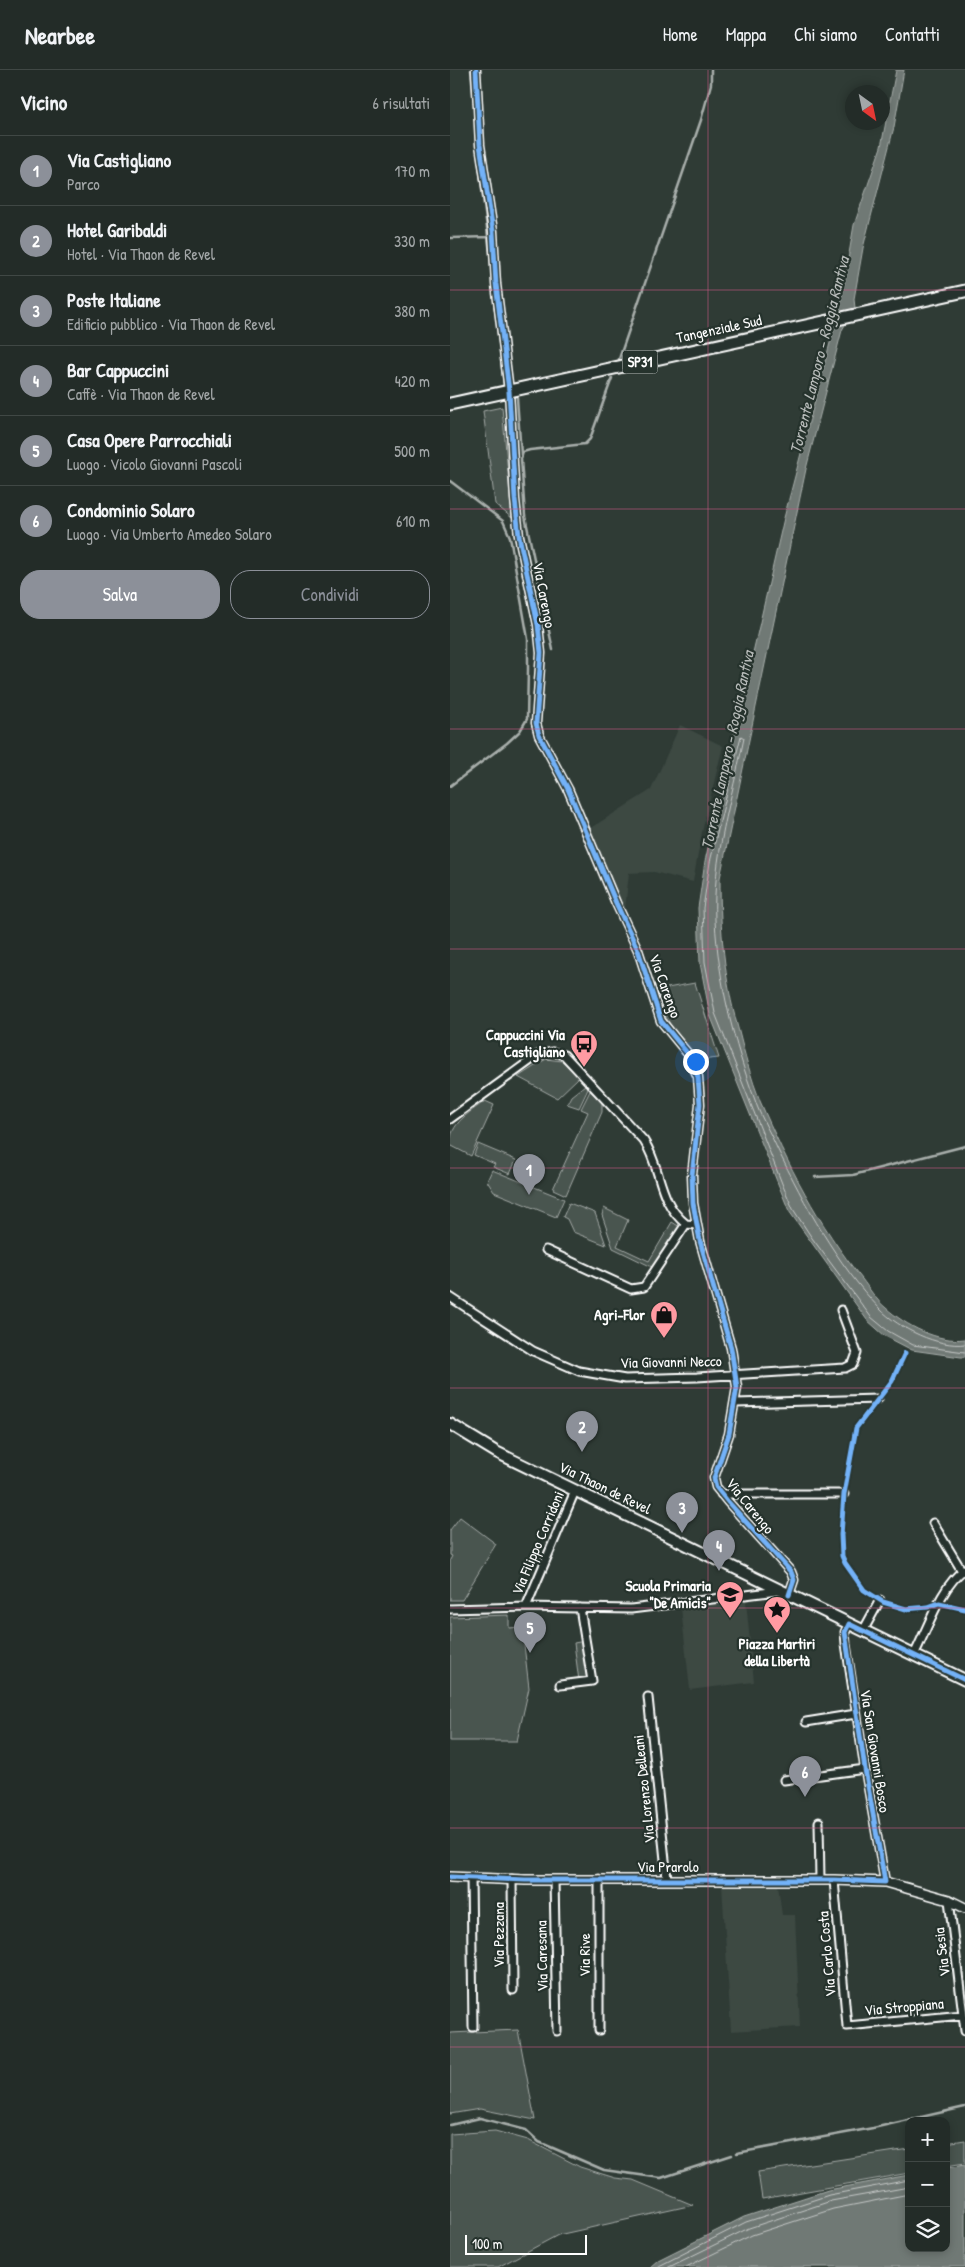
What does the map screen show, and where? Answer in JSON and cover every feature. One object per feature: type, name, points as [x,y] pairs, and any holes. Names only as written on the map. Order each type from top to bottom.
[{"type":"main road","name":"Tangenziale Sud","points":[[450,404],[965,291]]},
{"type":"main road","name":"Via Thaon de Revel","points":[[450,1424],[496,1452],[965,1680]]},
{"type":"street","name":"Via Carengo","points":[[476,70],[480,145],[494,231],[496,284],[509,391],[519,536],[538,625],[541,653],[536,710],[537,729],[577,808],[616,903],[638,950],[661,1021],[695,1065],[700,1104],[692,1176],[697,1224],[736,1374],[736,1403],[730,1434],[714,1478],[721,1494],[791,1572],[794,1580],[789,1595]]},
{"type":"street","points":[[450,1119],[538,1055],[553,1052],[564,1055],[572,1061],[644,1141],[671,1210],[686,1224],[697,1224]]},
{"type":"street","points":[[546,1250],[631,1289],[644,1287],[686,1224]]},
{"type":"street","name":"Via Giovanni Necco","points":[[450,1297],[533,1352],[579,1371],[625,1379],[845,1368],[853,1364],[857,1353],[841,1310]]},
{"type":"street","points":[[736,1403],[878,1399]]},
{"type":"street","name":"Via Filippo Corridoni","points":[[526,1607],[575,1490]]},
{"type":"street","points":[[721,1494],[844,1494]]},
{"type":"street","points":[[914,1655],[941,1599],[963,1570],[933,1524]]},
{"type":"street","points":[[450,1609],[526,1607],[631,1609],[778,1590]]},
{"type":"street","points":[[863,1631],[880,1600]]},
{"type":"street","points":[[560,1685],[592,1681],[580,1608]]},
{"type":"street","name":"Via San Giovanni Bosco","points":[[849,1624],[845,1632],[846,1644],[865,1770],[885,1882]]},
{"type":"street","name":"Via Lorenzo Delleani","points":[[648,1696],[667,1879]]},
{"type":"street","points":[[806,1722],[856,1714]]},
{"type":"street","points":[[784,1780],[865,1770]]},
{"type":"street","points":[[819,1822],[820,1880]]},
{"type":"street","name":"Via Prarolo","points":[[450,1877],[554,1880],[834,1880],[885,1882],[949,1900],[965,1908]]},
{"type":"street","points":[[471,1877],[473,2027]]},
{"type":"street","name":"Via Pezzana","points":[[512,1879],[513,1990]]},
{"type":"street","name":"Via Rive","points":[[599,1879],[599,2030]]},
{"type":"street","name":"Via Caresana","points":[[554,1880],[557,2031]]},
{"type":"street","name":"Via Carlo Costa","points":[[834,1880],[847,2026]]},
{"type":"street","name":"Via Sesia","points":[[949,1900],[965,2031]]},
{"type":"street","name":"Via Stroppiana","points":[[847,2026],[963,2015]]},
{"type":"shaded area","points":[[502,407],[512,518],[495,504],[483,411]]},
{"type":"shaded area","points":[[680,725],[723,746],[702,832],[693,882],[654,872],[629,873],[625,909],[622,909],[589,829],[651,790]]},
{"type":"shaded area","points":[[695,983],[719,1058],[700,1060],[679,1036],[662,1010],[656,990]]},
{"type":"shaded area","points":[[546,1059],[562,1061],[579,1077],[557,1098],[518,1077]]},
{"type":"shaded area","points":[[585,1085],[588,1089],[579,1108],[567,1104],[571,1096]]},
{"type":"shaded area","points":[[590,1091],[602,1103],[602,1112],[566,1195],[553,1189],[588,1112],[581,1109]]},
{"type":"shaded area","points":[[485,1101],[494,1105],[471,1156],[450,1145],[451,1137],[462,1119]]},
{"type":"shaded area","points":[[478,1144],[516,1160],[510,1174],[493,1167],[495,1164],[474,1155]]},
{"type":"shaded area","points":[[492,1170],[564,1199],[556,1217],[494,1192],[487,1181]]},
{"type":"shaded area","points":[[569,1203],[595,1213],[606,1245],[573,1232],[567,1219],[563,1217]]},
{"type":"shaded area","points":[[604,1208],[628,1220],[617,1246],[649,1261],[672,1222],[680,1227],[652,1267],[613,1248],[602,1215]]},
{"type":"shaded area","points":[[460,1517],[496,1544],[462,1600],[450,1600],[450,1560],[452,1556],[450,1555],[450,1530]]},
{"type":"shaded area","points":[[746,1601],[754,1682],[690,1690],[681,1608]]},
{"type":"shaded area","points":[[509,1615],[509,1628],[522,1627],[529,1688],[517,1741],[450,1741],[450,1617]]},
{"type":"shaded area","points":[[585,1641],[589,1680],[579,1681],[574,1643]]},
{"type":"shaded area","points":[[722,1885],[778,1885],[782,1915],[795,1915],[800,2027],[731,2031]]},
{"type":"shaded area","points":[[518,2030],[535,2120],[480,2109],[450,2114],[450,2033]]},
{"type":"shaded area","points":[[495,2131],[528,2140],[580,2167],[615,2178],[633,2180],[693,2205],[558,2235],[498,2267],[450,2267],[450,2134]]},
{"type":"shaded area","points":[[965,2140],[965,2163],[950,2165],[950,2142]]},
{"type":"shaded area","points":[[905,2150],[905,2174],[762,2199],[758,2172]]},
{"type":"water","points":[[896,70],[904,70],[894,127],[863,248],[854,299],[855,308],[842,330],[806,469],[720,878],[721,916],[729,991],[751,1074],[770,1124],[805,1193],[846,1259],[882,1305],[903,1321],[922,1331],[944,1338],[965,1339],[965,1357],[912,1350],[885,1336],[867,1320],[789,1211],[710,1015],[700,963],[698,908],[705,861],[784,518],[840,305],[854,225],[881,147],[884,130],[890,130],[890,101]]},
{"type":"water","points":[[965,2165],[965,2267],[650,2267],[658,2260],[744,2217],[828,2190],[905,2176],[905,2252],[950,2252],[950,2167]]},
{"type":"waterway","points":[[471,70],[476,126]]},
{"type":"waterway","points":[[619,359],[701,120],[711,84],[711,70]]},
{"type":"waterway","points":[[478,156],[492,275]]},
{"type":"waterway","points":[[450,238],[489,237]]},
{"type":"waterway","points":[[493,290],[504,385]]},
{"type":"waterway","points":[[553,650],[525,516],[521,459],[523,452],[530,450],[585,444],[590,439],[612,378]]},
{"type":"waterway","points":[[517,398],[521,455]]},
{"type":"waterway","points":[[450,481],[503,521],[510,537],[528,639],[527,719],[520,731],[507,743],[450,786]]},
{"type":"waterway","points":[[815,1177],[853,1175],[965,1146]]},
{"type":"waterway","points":[[737,2153],[873,2128],[965,2107]]},
{"type":"waterway","points":[[450,2125],[480,2118],[526,2130],[539,2142],[604,2170],[661,2178],[732,2155]]},
{"type":"cycle path","points":[[476,70],[480,145],[493,231],[496,284],[509,391],[519,536],[538,625],[541,653],[536,723],[539,735],[568,789],[638,950],[661,1021],[688,1054],[698,1077],[700,1104],[692,1175],[693,1203],[700,1241],[731,1348],[737,1387],[729,1434],[714,1478],[716,1487],[728,1502],[791,1572],[794,1580],[789,1595]]},
{"type":"cycle path","points":[[905,1353],[892,1381],[856,1428],[844,1494],[841,1535],[842,1556],[864,1590],[883,1602],[906,1609],[928,1607],[939,1603],[965,1609]]},
{"type":"cycle path","points":[[450,1877],[525,1880],[834,1880],[885,1882],[865,1769],[845,1632],[849,1624],[965,1680]]},
{"type":"place","name":"Cappuccini Via Castigliano","points":[[584,1068]]},
{"type":"place","name":"Via Castigliano","points":[[529,1195]]},
{"type":"place","name":"Agri-Flor","points":[[664,1339]]},
{"type":"place","name":"Hotel Garibaldi","points":[[582,1452]]},
{"type":"place","name":"Poste Italiane","points":[[682,1533]]},
{"type":"place","name":"Bar Cappuccini","points":[[719,1571]]},
{"type":"place","name":"Scuola Primaria \"De Amicis\"","points":[[730,1619]]},
{"type":"place","name":"Piazza Martiri della Libertà","points":[[777,1634]]},
{"type":"place","name":"Casa Opere Parrocchiali","points":[[530,1653]]},
{"type":"place","name":"Condominio Solaro","points":[[805,1797]]},
{"type":"water label","name":"Torrente Lamporo - Roggia Rantiva","points":[[819,355]]},
{"type":"water label","name":"Torrente Lamporo - Roggia Rantiva","points":[[727,750]]}]
